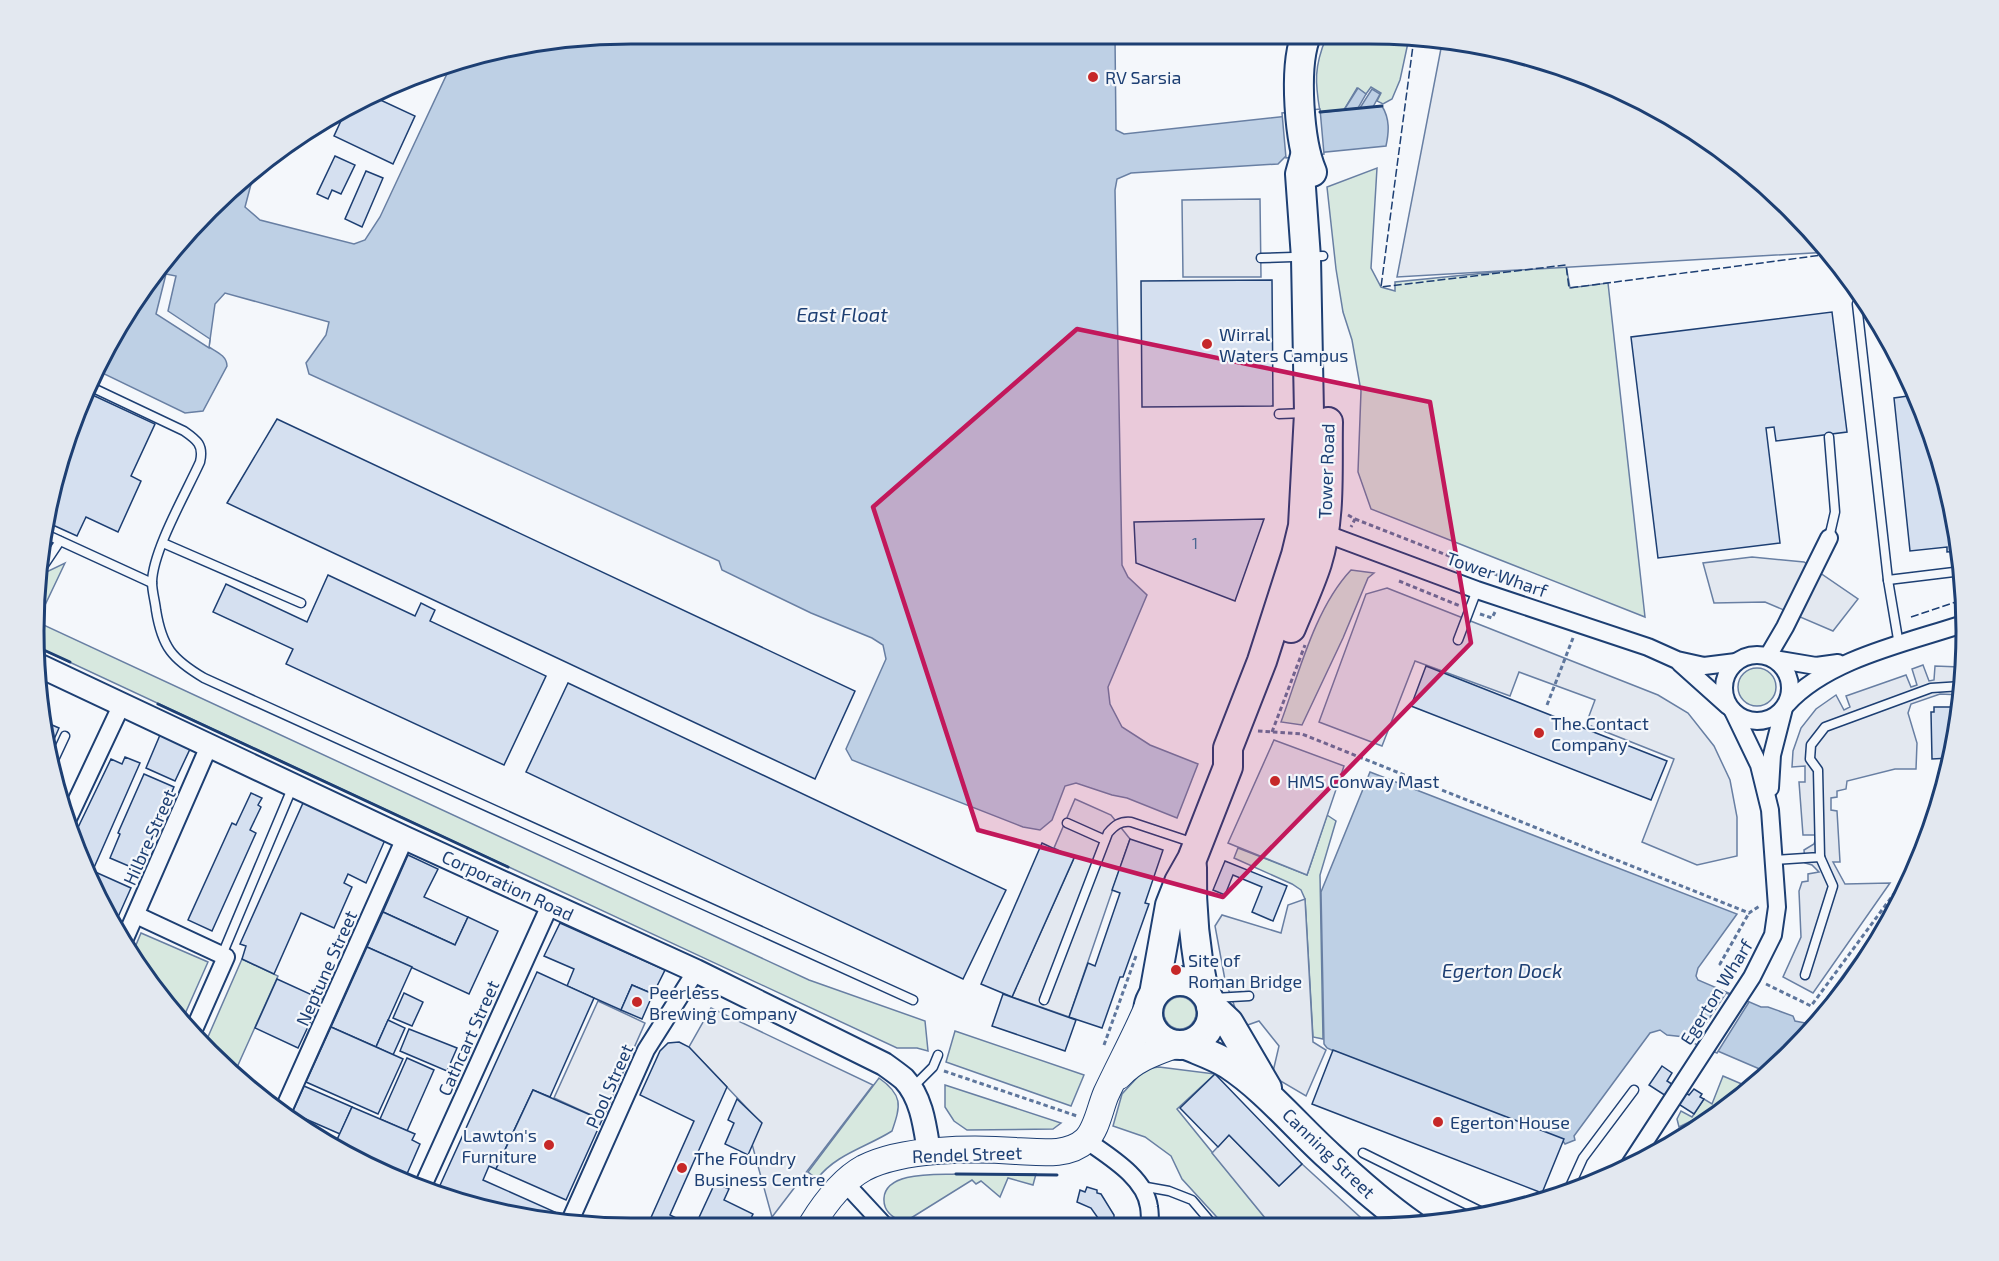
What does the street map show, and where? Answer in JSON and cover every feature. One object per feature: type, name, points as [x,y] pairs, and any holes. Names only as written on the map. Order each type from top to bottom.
[{"type":"highway","name":"Tower Road","points":[[1227,766],[1242,755],[1317,563],[1313,529],[1314,177],[1305,156],[1301,113],[1299,73],[1303,44]]},
{"type":"highway","name":"Tower Road","points":[[1151,999],[1170,905],[1195,852],[1227,766],[1228,748],[1262,661],[1296,555],[1327,507],[1328,413],[1315,257]]},
{"type":"highway","name":"Tower Road","points":[[1195,852],[1191,903],[1196,953],[1208,999]]},
{"type":"highway","points":[[1177,981],[1190,983],[1208,999],[1212,1016],[1208,1028],[1199,1039],[1180,1045],[1162,1040],[1152,1030],[1148,1015],[1151,999],[1167,984],[1177,981]]},
{"type":"highway","name":"Canning Street","points":[[1208,999],[1229,1023],[1275,1102]]},
{"type":"highway","name":"Canning Street","points":[[1180,1045],[1225,1062],[1275,1102],[1328,1156],[1400,1216]]},
{"type":"main road","name":"Corporation Road","points":[[45,668],[293,786],[696,971],[884,1064],[904,1080],[917,1099],[924,1120],[929,1152]]},
{"type":"main road","points":[[1086,1140],[1151,999]]},
{"type":"main road","points":[[1110,1085],[1134,1062],[1145,1055],[1180,1045]]},
{"type":"main road","name":"Rendel Street","points":[[821,1215],[845,1183],[863,1168],[893,1157],[929,1152],[999,1150],[1053,1153],[1071,1149],[1086,1140]]},
{"type":"street","name":"Tower Wharf","points":[[1313,529],[1478,590],[1579,622],[1677,660],[1704,666],[1736,662]]},
{"type":"street","points":[[1771,658],[1829,538]]},
{"type":"street","points":[[1854,661],[1815,666],[1748,656],[1736,662],[1728,671],[1724,681],[1724,694],[1738,716],[1751,721],[1764,721],[1775,716],[1813,680],[1854,661],[1899,645],[1956,632]]},
{"type":"street","points":[[1771,658],[1782,666],[1789,679],[1790,695],[1785,706]]},
{"type":"street","name":"Tower Wharf","points":[[1677,660],[1732,709]]},
{"type":"street","points":[[72,810],[122,704]]},
{"type":"street","name":"Egerton Wharf","points":[[1651,1145],[1672,1099],[1752,977],[1773,935],[1776,897],[1770,810],[1772,755],[1785,706]]},
{"type":"street","name":"Egerton Wharf","points":[[1732,709],[1759,765],[1770,810]]},
{"type":"street","name":"Hilbre Street","points":[[128,933],[209,746]]},
{"type":"street","name":"Neptune Street","points":[[285,1105],[405,838]]},
{"type":"street","name":"Cathcart Street","points":[[426,1180],[550,905]]},
{"type":"street","points":[[136,915],[226,957],[196,1025]]},
{"type":"street","name":"Pool Street","points":[[573,1214],[646,1050],[696,971]]},
{"type":"street","points":[[1086,1140],[1114,1161],[1140,1186],[1149,1205],[1150,1218]]},
{"type":"street","points":[[845,1183],[877,1218]]},
{"type":"lane","points":[[1261,258],[1315,257]]},
{"type":"lane","points":[[1857,304],[1888,580],[1899,645]]},
{"type":"lane","points":[[96,389],[184,430],[198,440],[202,452],[200,462],[155,562],[152,583],[159,632],[167,648],[182,665],[204,678],[913,1000]]},
{"type":"lane","points":[[1279,414],[1314,413]]},
{"type":"lane","points":[[1828,437],[1835,512],[1829,538]]},
{"type":"lane","points":[[52,537],[152,583]]},
{"type":"lane","points":[[49,558],[60,541]]},
{"type":"lane","points":[[163,543],[301,603]]},
{"type":"lane","points":[[1888,580],[1952,572]]},
{"type":"lane","points":[[1458,640],[1478,590]]},
{"type":"lane","points":[[1805,975],[1833,886],[1820,857],[1818,770],[1810,759],[1811,745],[1825,726],[1931,688],[1952,687]]},
{"type":"lane","points":[[57,753],[65,736]]},
{"type":"lane","points":[[222,955],[293,786]]},
{"type":"lane","points":[[1044,1000],[1105,840],[1117,824],[1124,821],[1131,822],[1195,852]]},
{"type":"lane","points":[[1067,823],[1105,840]]},
{"type":"lane","points":[[1774,860],[1820,857]]},
{"type":"lane","points":[[1208,999],[1249,996]]},
{"type":"lane","points":[[910,1089],[933,1067],[938,1054]]},
{"type":"lane","points":[[1573,1180],[1583,1158],[1634,1090]]},
{"type":"lane","points":[[1363,1153],[1473,1208]]},
{"type":"lane","points":[[1140,1186],[1169,1191],[1192,1200],[1207,1218]]},
{"type":"path","points":[[1355,519],[1505,578],[1499,597]]},
{"type":"path","points":[[1547,705],[1579,622]]},
{"type":"path","points":[[1250,731],[1302,734],[1749,913]]},
{"type":"path","points":[[1776,897],[1749,913],[1720,964],[1811,1006],[1891,898]]},
{"type":"path","points":[[1104,1048],[1140,946]]},
{"type":"path","points":[[933,1067],[1079,1117],[1082,1110]]},
{"type":"highlighted area","points":[[1077,329],[1430,402],[1471,643],[1223,897],[978,830],[873,507]]},
{"type":"shaded area","points":[[1324,44],[1407,45],[1400,80],[1392,99],[1383,104],[1377,101],[1381,93],[1371,87],[1366,94],[1357,88],[1344,110],[1320,112],[1317,92],[1319,58]]},
{"type":"shaded area","points":[[1441,49],[1483,55],[1557,75],[1593,88],[1662,122],[1695,142],[1756,189],[1784,215],[1818,253],[1397,277]]},
{"type":"shaded area","points":[[1377,168],[1371,268],[1381,287],[1395,291],[1395,282],[1566,265],[1570,288],[1608,283],[1645,617],[1371,509],[1358,472],[1361,391],[1352,340],[1343,312],[1327,187]]},
{"type":"shaded area","points":[[1260,199],[1261,277],[1183,277],[1182,200]]},
{"type":"shaded area","points":[[1752,557],[1804,562],[1858,599],[1833,631],[1765,602],[1714,603],[1703,563]]},
{"type":"shaded area","points":[[65,563],[45,606],[45,592],[47,572]]},
{"type":"shaded area","points":[[1351,570],[1374,573],[1368,578],[1302,725],[1281,722],[1318,622],[1338,585]]},
{"type":"shaded area","points":[[1387,588],[1658,695],[1688,713],[1714,746],[1730,780],[1737,817],[1737,856],[1697,865],[1642,842],[1674,759],[1586,724],[1595,700],[1519,672],[1510,696],[1415,661],[1382,746],[1319,722],[1366,594]]},
{"type":"shaded area","points":[[44,625],[809,980],[925,1021],[928,1051],[917,1048],[897,1048],[45,650]]},
{"type":"shaded area","points":[[1923,665],[1929,681],[1934,680],[1935,666],[1954,667],[1951,695],[1940,694],[1911,704],[1908,713],[1917,743],[1916,769],[1895,769],[1847,781],[1846,789],[1837,791],[1837,797],[1831,798],[1831,810],[1837,811],[1840,862],[1833,862],[1845,884],[1890,883],[1813,993],[1783,977],[1801,937],[1799,891],[1802,882],[1808,881],[1808,874],[1819,872],[1812,865],[1805,863],[1804,850],[1814,844],[1817,835],[1803,835],[1799,782],[1805,782],[1805,766],[1792,767],[1793,751],[1801,728],[1816,709],[1836,695],[1844,710],[1850,707],[1846,696],[1906,675],[1911,687],[1917,685],[1912,669]]},
{"type":"shaded area","points":[[1757,668],[1764,669],[1770,674],[1775,680],[1775,694],[1770,700],[1764,705],[1757,706],[1750,705],[1744,700],[1739,694],[1738,687],[1739,680],[1744,674],[1750,669]]},
{"type":"shaded area","points":[[1274,740],[1344,766],[1307,875],[1228,843]]},
{"type":"shaded area","points":[[1075,799],[1111,815],[1130,839],[1069,1017],[1012,997],[1074,858],[1054,848]]},
{"type":"shaded area","points":[[1327,815],[1336,821],[1320,875],[1323,1039],[1313,1037],[1305,899],[1301,890],[1234,858],[1238,848],[1307,875]]},
{"type":"shaded area","points":[[1305,899],[1313,1042],[1326,1050],[1306,1096],[1272,1076],[1279,1046],[1259,1021],[1242,1027],[1225,980],[1215,926],[1222,915],[1281,933],[1288,905]]},
{"type":"shaded area","points":[[141,933],[208,962],[185,1013],[165,988],[135,946]]},
{"type":"shaded area","points":[[242,959],[278,976],[237,1067],[208,1038]]},
{"type":"shaded area","points":[[1180,997],[1192,1001],[1196,1013],[1192,1025],[1180,1029],[1168,1025],[1164,1013],[1168,1001]]},
{"type":"shaded area","points":[[598,1001],[645,1023],[602,1120],[554,1098]]},
{"type":"shaded area","points":[[711,1008],[873,1085],[772,1217],[752,1144],[761,1123],[689,1047]]},
{"type":"shaded area","points":[[955,1031],[1084,1075],[1071,1106],[946,1062]]},
{"type":"shaded area","points":[[1159,1067],[1215,1074],[1177,1109],[1266,1218],[1218,1218],[1182,1179],[1171,1156],[1145,1137],[1113,1126],[1122,1094],[1145,1069]]},
{"type":"shaded area","points":[[1723,1076],[1741,1084],[1695,1119],[1679,1127],[1677,1119],[1681,1111],[1692,1117],[1704,1099],[1712,1104]]},
{"type":"shaded area","points":[[879,1078],[892,1090],[898,1101],[892,1131],[842,1157],[817,1179],[808,1172]]},
{"type":"shaded area","points":[[945,1085],[1061,1123],[1053,1129],[967,1130],[954,1121],[945,1107]]},
{"type":"shaded area","points":[[1229,1135],[1279,1186],[1302,1164],[1361,1218],[1265,1218],[1212,1153]]},
{"type":"shaded area","points":[[1036,1174],[1033,1185],[1008,1178],[1000,1197],[981,1181],[976,1184],[972,1180],[911,1218],[895,1218],[889,1214],[884,1203],[887,1189],[893,1183],[903,1179],[925,1175]]},
{"type":"water","name":"East Float","points":[[1115,44],[1116,130],[1124,134],[1344,110],[1358,88],[1366,94],[1358,108],[1372,89],[1380,94],[1373,107],[1382,106],[1388,121],[1386,146],[1286,156],[1278,164],[1131,173],[1117,179],[1115,190],[1122,565],[1128,577],[1147,595],[1108,687],[1110,704],[1122,727],[1150,745],[1198,764],[1177,818],[1127,798],[1076,783],[1065,786],[1052,820],[1040,830],[1023,827],[852,760],[846,749],[886,659],[883,645],[722,570],[719,561],[309,374],[306,363],[326,335],[329,322],[225,293],[215,304],[209,347],[223,357],[227,366],[203,411],[185,413],[103,373],[142,304],[165,273],[215,215],[252,182],[245,207],[260,220],[354,244],[365,240],[380,217],[447,73],[516,55],[592,45]]},
{"type":"water","name":"Egerton Dock","points":[[1370,772],[1737,914],[1698,968],[1696,976],[1698,980],[1761,1007],[1768,1007],[1793,1016],[1795,1021],[1806,1023],[1759,1069],[1685,1037],[1667,1035],[1660,1030],[1650,1033],[1574,1136],[1575,1140],[1565,1144],[1563,1141],[1327,1048],[1324,1044],[1321,892]]},
{"type":"pier","points":[[1320,109],[1324,154],[1286,158],[1282,113]]},
{"type":"pier","points":[[166,274],[176,276],[168,311],[210,339],[209,348],[156,314]]},
{"type":"pier","points":[[1726,993],[1749,1002],[1717,1053],[1693,1043]]},
{"type":"building","points":[[380,100],[415,116],[393,164],[334,136],[342,120]]},
{"type":"building","points":[[335,156],[355,165],[341,194],[332,190],[328,199],[317,194]]},
{"type":"building","points":[[366,171],[383,178],[362,227],[345,219]]},
{"type":"building","name":"Wirral Waters Campus","points":[[1272,280],[1273,406],[1142,407],[1141,281]]},
{"type":"building","points":[[1832,312],[1847,432],[1776,441],[1774,427],[1766,428],[1780,543],[1658,558],[1631,337]]},
{"type":"building","points":[[93,395],[155,424],[131,476],[141,481],[118,532],[86,517],[77,536],[54,525],[75,442]]},
{"type":"building","points":[[1907,396],[1911,406],[1935,479],[1950,552],[1947,552],[1947,547],[1910,551],[1894,398]]},
{"type":"building","points":[[277,419],[855,691],[815,779],[227,503]]},
{"type":"building","points":[[1264,519],[1235,601],[1136,563],[1134,522]]},
{"type":"building","points":[[328,575],[415,616],[421,603],[435,610],[430,621],[546,676],[504,765],[286,664],[293,649],[213,612],[226,584],[307,622]]},
{"type":"building","name":"The Contact Company","points":[[1426,666],[1667,761],[1651,800],[1411,706]]},
{"type":"building","points":[[568,683],[1006,890],[963,979],[526,772]]},
{"type":"building","points":[[1934,707],[1950,707],[1941,759],[1932,759],[1931,712],[1934,712]]},
{"type":"building","points":[[52,725],[59,728],[54,739]]},
{"type":"building","points":[[160,735],[190,749],[175,781],[146,768]]},
{"type":"building","points":[[125,757],[140,763],[94,868],[78,827],[111,759],[122,764]]},
{"type":"building","points":[[144,774],[174,787],[138,870],[110,858],[120,834],[118,833]]},
{"type":"building","points":[[251,793],[262,798],[258,805],[261,807],[250,830],[256,833],[212,931],[188,920],[232,823],[236,825]]},
{"type":"building","points":[[303,803],[385,840],[366,883],[348,874],[344,883],[352,887],[334,928],[301,913],[274,974],[242,959],[246,946],[240,944]]},
{"type":"building","points":[[1130,839],[1163,850],[1145,903],[1149,904],[1102,1028],[1069,1017],[1088,963],[1095,966],[1120,893],[1112,890]]},
{"type":"building","points":[[1042,843],[1074,858],[1012,997],[981,984]]},
{"type":"building","points":[[408,855],[438,869],[424,897],[468,917],[455,945],[383,912]]},
{"type":"building","points":[[1225,861],[1287,886],[1273,921],[1252,912],[1262,887],[1233,875],[1225,895],[1213,890]]},
{"type":"building","points":[[96,872],[131,888],[118,917]]},
{"type":"building","points":[[383,912],[455,945],[468,917],[498,931],[469,994],[367,947]]},
{"type":"building","points":[[560,923],[665,970],[653,994],[632,985],[621,1010],[567,986],[574,969],[544,956]]},
{"type":"building","points":[[367,947],[412,967],[376,1047],[331,1027]]},
{"type":"building","points":[[537,972],[594,998],[550,1097],[533,1090],[496,1169],[489,1166],[483,1180],[555,1212],[516,1206],[440,1185]]},
{"type":"building","points":[[277,979],[321,999],[298,1048],[255,1028]]},
{"type":"building","name":"Peerless Brewing Company","points":[[632,985],[653,994],[642,1019],[621,1010]]},
{"type":"building","points":[[404,993],[423,1002],[412,1026],[393,1018]]},
{"type":"building","points":[[1003,994],[1076,1020],[1065,1051],[992,1026]]},
{"type":"building","points":[[388,1020],[405,1028],[393,1055],[376,1047]]},
{"type":"building","points":[[331,1027],[403,1059],[378,1114],[306,1082]]},
{"type":"building","points":[[409,1029],[457,1048],[447,1071],[400,1051]]},
{"type":"building","name":"The Foundry Business Centre","points":[[679,1042],[689,1047],[727,1087],[670,1215],[676,1218],[651,1218],[694,1121],[640,1095],[660,1051],[668,1043]]},
{"type":"building","name":"Egerton House","points":[[1333,1050],[1564,1139],[1543,1190],[1538,1192],[1312,1104]]},
{"type":"building","points":[[407,1058],[434,1070],[407,1131],[380,1119]]},
{"type":"building","points":[[1662,1066],[1672,1073],[1667,1081],[1689,1095],[1694,1089],[1702,1094],[1700,1097],[1704,1099],[1694,1114],[1649,1085]]},
{"type":"building","points":[[1215,1074],[1302,1164],[1279,1186],[1229,1135],[1218,1147],[1180,1108]]},
{"type":"building","points":[[304,1086],[352,1107],[340,1134],[302,1117],[293,1111]]},
{"type":"building","name":"Lawton's Furniture","points":[[533,1090],[602,1120],[566,1200],[496,1169]]},
{"type":"building","points":[[737,1099],[762,1123],[748,1155],[725,1144],[734,1123],[728,1120]]},
{"type":"building","points":[[352,1107],[415,1134],[412,1140],[420,1144],[407,1173],[337,1139]]},
{"type":"building","points":[[715,1183],[729,1189],[724,1200],[753,1214],[751,1218],[699,1218]]},
{"type":"building","points":[[1087,1187],[1097,1190],[1114,1218],[1098,1218],[1091,1208],[1077,1202],[1080,1190],[1085,1192]]},
{"type":"fence","points":[[1413,46],[1381,287],[1566,265],[1569,288],[1820,255]]},
{"type":"fence","points":[[1911,617],[1955,602]]},
{"type":"wall","points":[[1320,112],[1382,106]]},
{"type":"wall","points":[[45,650],[70,662]]},
{"type":"wall","points":[[158,704],[508,867]]},
{"type":"wall","points":[[956,1174],[1057,1175]]},
{"type":"place","name":"RV Sarsia","points":[[1093,77]]},
{"type":"place","name":"Wirral Waters Campus","points":[[1207,344]]},
{"type":"place","name":"The Contact Company","points":[[1539,733]]},
{"type":"place","name":"HMS Conway Mast","points":[[1275,781]]},
{"type":"place","name":"Site of Roman Bridge","points":[[1176,970]]},
{"type":"place","name":"Peerless Brewing Company","points":[[637,1002]]},
{"type":"place","name":"Egerton House","points":[[1438,1122]]},
{"type":"place","name":"Lawton's Furniture","points":[[549,1145]]},
{"type":"place","name":"The Foundry Business Centre","points":[[682,1168]]}]
